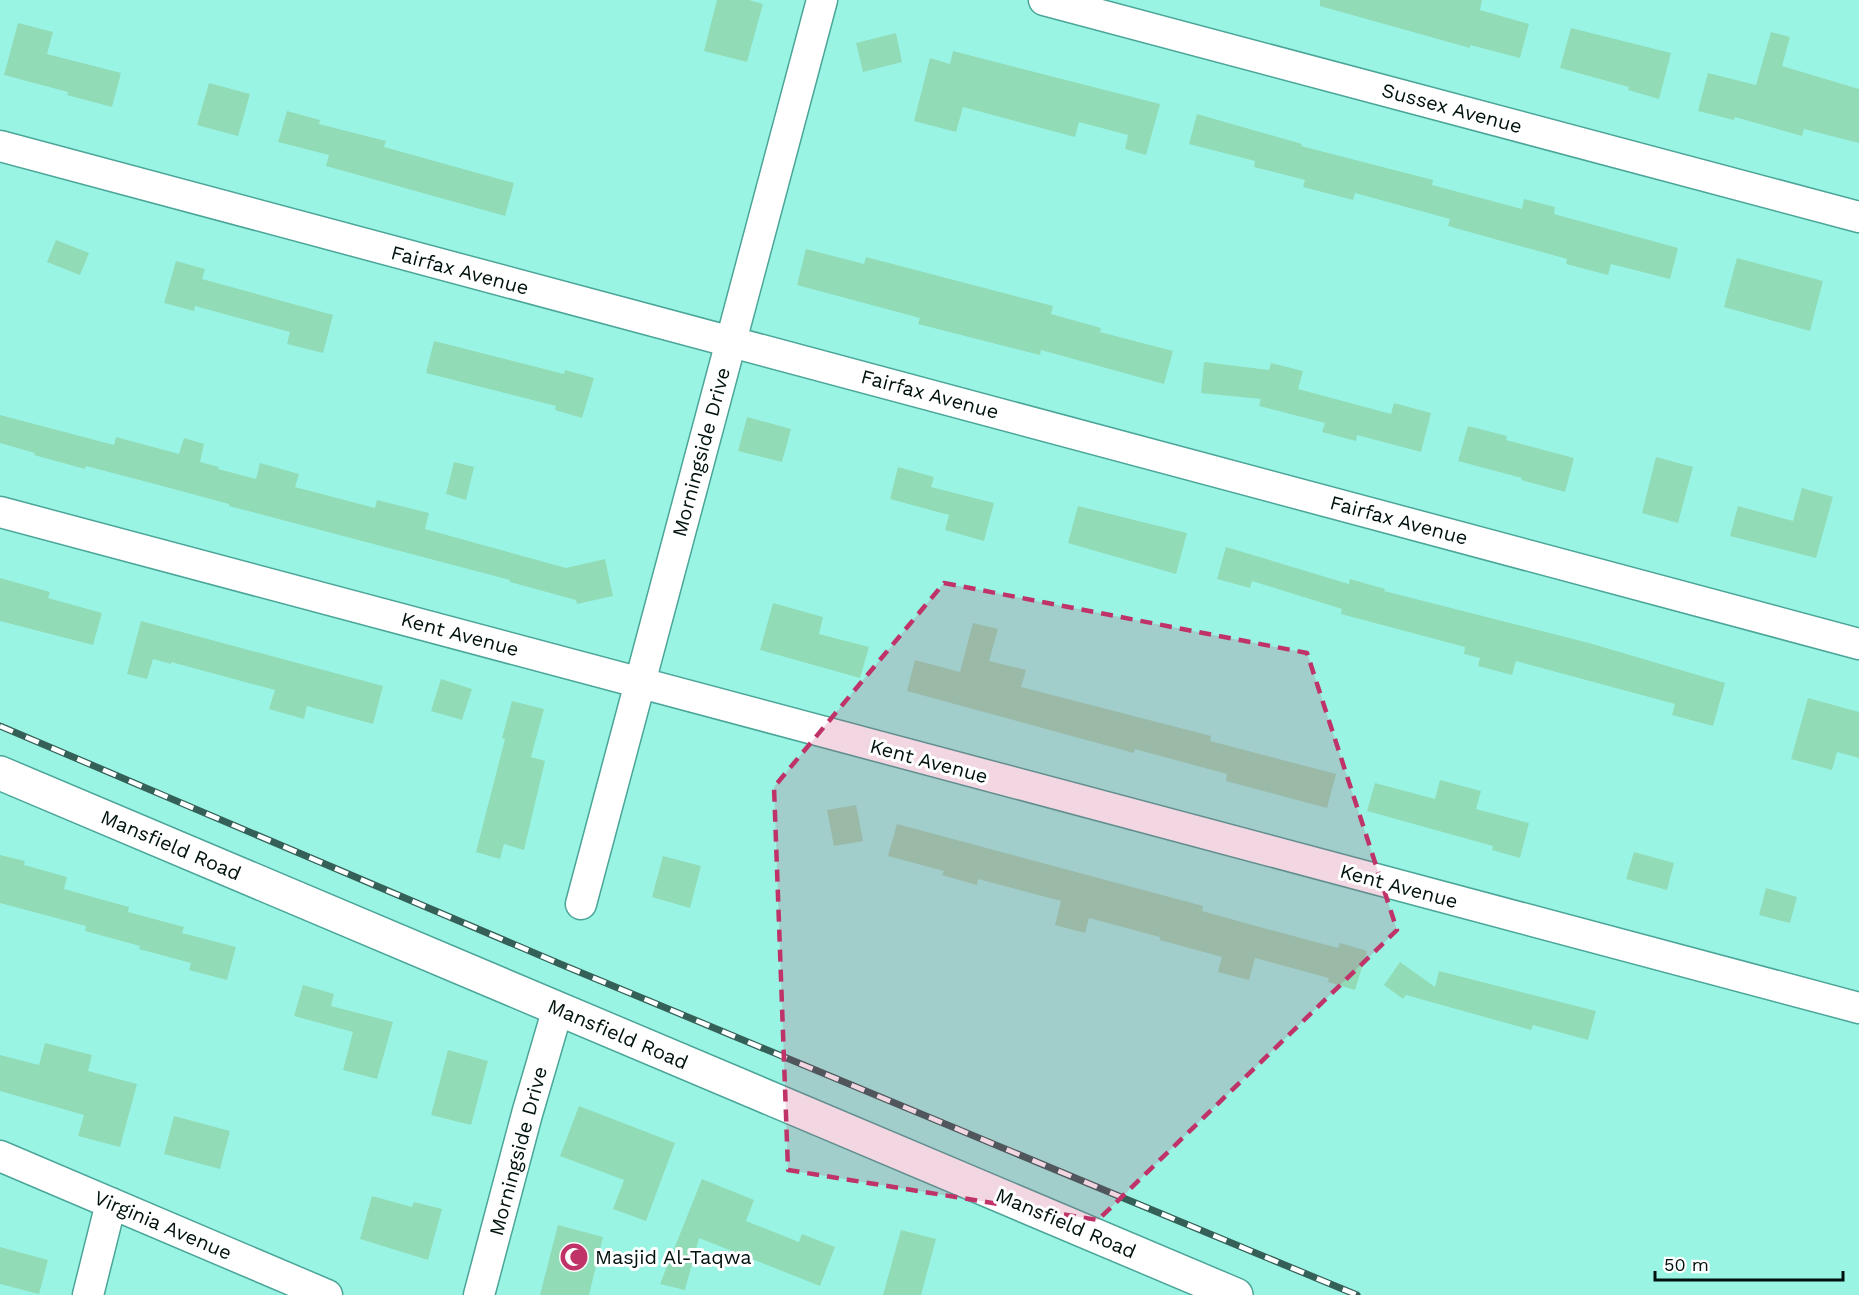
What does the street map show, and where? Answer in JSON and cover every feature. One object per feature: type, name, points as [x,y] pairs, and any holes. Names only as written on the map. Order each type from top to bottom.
[{"type":"main road","name":"Mansfield Road","points":[[0,773],[1236,1295]]},
{"type":"street","name":"Morningside Drive","points":[[581,904],[822,0]]},
{"type":"street","name":"Sussex Avenue","points":[[1044,0],[1859,217]]},
{"type":"street","name":"Fairfax Avenue","points":[[0,146],[1859,644]]},
{"type":"street","name":"Kent Avenue","points":[[0,512],[1859,1008]]},
{"type":"street","name":"Morningside Drive","points":[[479,1295],[558,1008]]},
{"type":"street","name":"Virginia Avenue","points":[[0,1156],[327,1295]]},
{"type":"street","points":[[88,1295],[111,1203]]},
{"type":"highlighted area","points":[[944,583],[1307,653],[1397,930],[1098,1220],[788,1170],[774,787]]},
{"type":"building","points":[[717,0],[749,0],[763,4],[747,62],[704,51]]},
{"type":"building","points":[[1320,0],[1482,0],[1480,10],[1529,24],[1520,58],[1470,45],[1470,48],[1320,6]]},
{"type":"building","points":[[18,23],[53,32],[47,54],[121,73],[112,107],[67,95],[68,92],[4,75]]},
{"type":"building","points":[[1571,28],[1671,53],[1659,99],[1628,90],[1629,87],[1560,68]]},
{"type":"building","points":[[1771,32],[1790,37],[1782,66],[1859,89],[1859,143],[1804,129],[1802,136],[1735,117],[1734,120],[1698,111],[1708,73],[1756,85]]},
{"type":"building","points":[[896,33],[902,62],[863,72],[856,43]]},
{"type":"building","points":[[953,51],[1160,104],[1146,155],[1125,149],[1128,135],[1079,122],[1075,137],[963,107],[956,132],[914,121],[930,58],[950,64]]},
{"type":"building","points":[[209,83],[250,94],[238,136],[197,125]]},
{"type":"building","points":[[287,111],[320,120],[319,124],[386,141],[384,147],[514,183],[505,216],[326,166],[329,155],[278,142]]},
{"type":"building","points":[[1197,114],[1302,144],[1301,146],[1433,180],[1432,185],[1522,209],[1524,199],[1555,207],[1554,214],[1678,248],[1670,279],[1611,264],[1608,275],[1566,264],[1567,259],[1448,226],[1450,219],[1355,193],[1353,200],[1303,187],[1305,180],[1254,167],[1255,161],[1189,144]]},
{"type":"building","points":[[56,240],[89,253],[80,275],[47,262]]},
{"type":"building","points":[[806,249],[864,264],[866,257],[1053,306],[1051,314],[1101,328],[1100,332],[1173,351],[1164,384],[1041,350],[1040,355],[918,324],[920,318],[797,285]]},
{"type":"building","points":[[1737,258],[1823,281],[1810,331],[1724,307]]},
{"type":"building","points":[[176,261],[205,269],[202,279],[333,315],[323,353],[287,344],[290,332],[195,306],[194,311],[164,303]]},
{"type":"building","points":[[434,341],[564,374],[565,370],[594,378],[582,418],[555,410],[556,406],[426,373]]},
{"type":"building","points":[[1204,362],[1269,370],[1271,363],[1303,371],[1298,389],[1391,414],[1394,403],[1431,413],[1421,452],[1357,435],[1356,441],[1322,432],[1325,423],[1259,406],[1261,399],[1201,393]]},
{"type":"building","points":[[0,415],[114,445],[116,437],[179,454],[184,438],[204,444],[200,462],[219,467],[218,469],[256,479],[260,463],[299,474],[295,487],[375,508],[377,500],[429,513],[425,529],[566,568],[605,559],[613,596],[577,604],[576,600],[510,582],[510,580],[229,506],[229,504],[155,484],[34,455],[35,453],[0,443]]},
{"type":"building","points":[[747,417],[791,429],[782,462],[738,451]]},
{"type":"building","points":[[1468,426],[1507,436],[1506,440],[1574,458],[1565,492],[1458,461]]},
{"type":"building","points":[[1656,457],[1693,467],[1678,523],[1642,513]]},
{"type":"building","points":[[454,462],[474,467],[466,500],[446,494]]},
{"type":"building","points":[[898,467],[934,477],[931,487],[994,503],[984,541],[945,530],[949,515],[890,499]]},
{"type":"building","points":[[1802,488],[1833,497],[1816,558],[1730,536],[1738,506],[1793,521]]},
{"type":"building","points":[[1078,506],[1187,533],[1176,574],[1068,543]]},
{"type":"building","points":[[1226,547],[1349,584],[1350,579],[1385,589],[1384,591],[1589,643],[1725,683],[1713,726],[1672,715],[1675,704],[1516,661],[1512,675],[1478,666],[1480,658],[1464,654],[1465,647],[1341,614],[1342,609],[1252,581],[1250,588],[1217,579]]},
{"type":"building","points":[[0,578],[50,592],[48,598],[102,613],[93,645],[0,621]]},
{"type":"building","points":[[773,603],[823,617],[819,634],[869,647],[860,678],[760,650]]},
{"type":"building","points":[[141,621],[383,686],[373,724],[307,706],[304,719],[269,709],[275,690],[171,662],[171,664],[153,659],[147,679],[127,674]]},
{"type":"building","points":[[973,623],[998,629],[989,661],[1026,670],[1021,687],[1211,736],[1210,741],[1336,774],[1327,808],[1226,781],[1227,774],[1135,749],[1134,753],[907,691],[915,660],[960,672]]},
{"type":"building","points":[[441,679],[472,689],[462,720],[431,711]]},
{"type":"building","points":[[1808,698],[1859,712],[1859,758],[1837,752],[1832,770],[1791,759]]},
{"type":"building","points":[[512,701],[544,709],[531,757],[545,761],[524,850],[504,844],[500,859],[476,852],[505,739],[502,738]]},
{"type":"building","points":[[1440,780],[1481,791],[1476,809],[1529,823],[1520,858],[1492,850],[1493,846],[1367,811],[1375,783],[1435,799]]},
{"type":"building","points":[[856,805],[863,841],[834,846],[827,810]]},
{"type":"building","points":[[897,824],[1203,906],[1202,911],[1263,928],[1338,948],[1340,943],[1367,951],[1355,990],[1328,982],[1329,978],[1255,958],[1249,980],[1218,972],[1222,957],[1089,918],[1085,933],[1055,925],[1061,901],[978,879],[977,885],[942,875],[944,871],[888,856]]},
{"type":"building","points":[[1634,852],[1674,863],[1667,890],[1626,879]]},
{"type":"building","points":[[0,855],[25,861],[24,865],[67,877],[64,889],[129,907],[128,912],[184,927],[182,933],[236,947],[227,980],[189,970],[191,963],[85,931],[86,926],[0,903]]},
{"type":"building","points":[[663,856],[701,866],[690,908],[652,897]]},
{"type":"building","points":[[1766,888],[1797,897],[1790,923],[1759,915]]},
{"type":"building","points":[[1400,962],[1435,987],[1439,971],[1596,1011],[1588,1040],[1533,1025],[1531,1030],[1406,995],[1403,999],[1384,985]]},
{"type":"building","points":[[303,985],[334,994],[331,1006],[393,1022],[377,1079],[343,1070],[353,1032],[294,1016]]},
{"type":"building","points":[[45,1043],[92,1055],[88,1071],[137,1084],[120,1147],[78,1136],[84,1115],[0,1091],[0,1055],[39,1065]]},
{"type":"building","points":[[448,1050],[488,1061],[471,1125],[431,1115]]},
{"type":"building","points":[[579,1106],[675,1143],[646,1221],[613,1209],[624,1180],[560,1156]]},
{"type":"building","points":[[174,1116],[230,1131],[220,1169],[164,1154]]},
{"type":"building","points":[[702,1179],[754,1200],[746,1221],[799,1242],[802,1234],[835,1247],[820,1286],[699,1238],[685,1290],[660,1284]]},
{"type":"building","points":[[372,1196],[412,1207],[414,1202],[442,1209],[428,1260],[360,1239]]},
{"type":"building","name":"Masjid Al-Taqwa","points":[[558,1225],[603,1237],[589,1295],[540,1295]]},
{"type":"building","points":[[901,1230],[936,1239],[921,1295],[883,1295]]},
{"type":"building","points":[[0,1247],[48,1260],[39,1294],[0,1284]]},
{"type":"railway","points":[[0,726],[565,966],[1357,1295]]},
{"type":"place","name":"Masjid Al-Taqwa","points":[[574,1257]]}]
